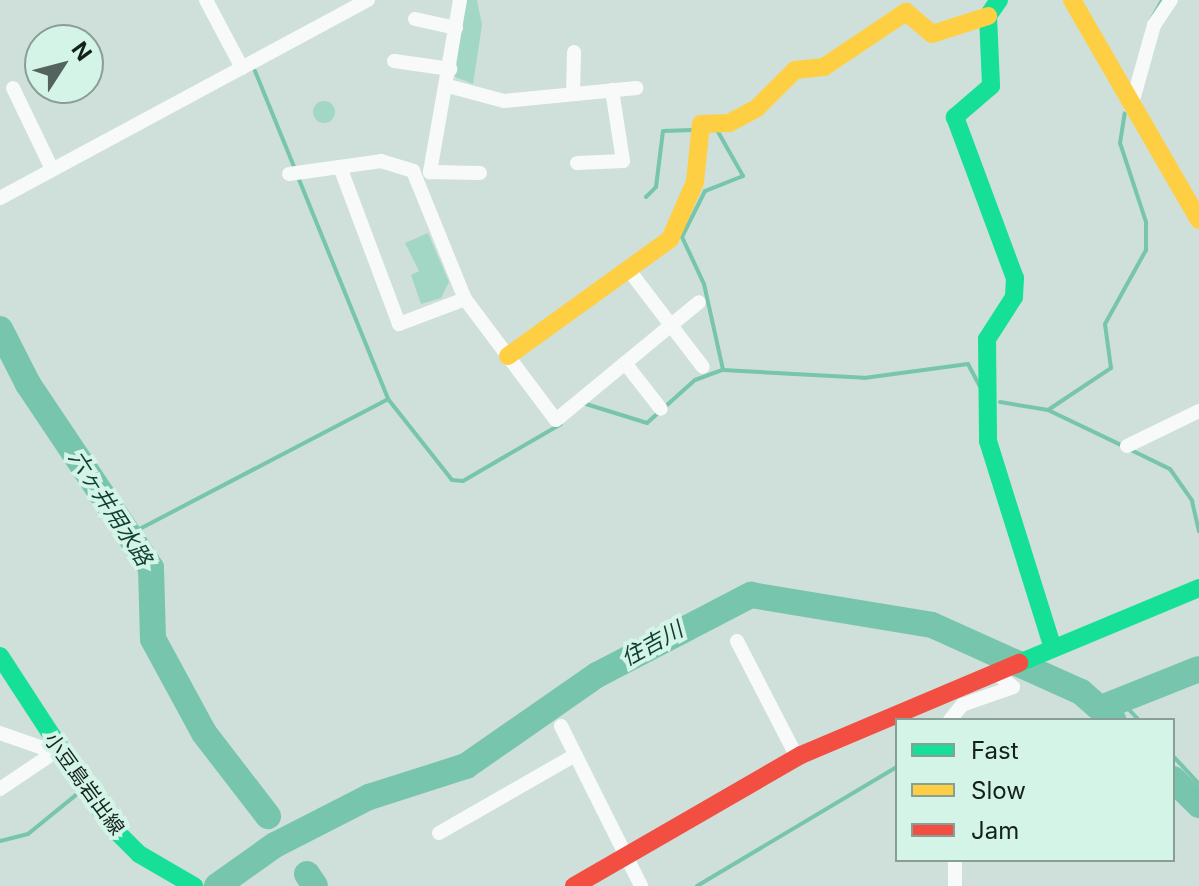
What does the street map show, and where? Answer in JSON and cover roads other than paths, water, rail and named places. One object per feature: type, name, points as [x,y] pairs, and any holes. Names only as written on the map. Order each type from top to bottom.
[{"type":"street","points":[[206,0],[242,68]]},
{"type":"street","points":[[0,198],[368,0]]},
{"type":"street","points":[[460,0],[448,86],[430,172],[480,173]]},
{"type":"street","points":[[1072,0],[1131,107],[1194,198],[1199,220]]},
{"type":"street","points":[[1131,107],[1154,25],[1171,0]]},
{"type":"street","points":[[508,356],[670,239],[695,182],[701,124],[743,115],[795,70],[824,67],[906,12],[932,34],[994,8],[991,86],[955,117],[1015,278],[1014,297],[987,339],[992,400],[991,461],[1053,648]]},
{"type":"street","points":[[415,19],[456,28]]},
{"type":"street","points":[[573,94],[574,52]]},
{"type":"street","points":[[394,61],[450,69]]},
{"type":"street","points":[[448,86],[504,101],[636,88]]},
{"type":"street","points":[[13,88],[52,169]]},
{"type":"street","points":[[577,163],[623,161],[612,90]]},
{"type":"street","points":[[289,174],[381,161],[413,171],[465,299],[556,420],[699,302]]},
{"type":"street","points":[[340,167],[399,324],[465,299]]},
{"type":"street","points":[[628,269],[703,367]]},
{"type":"street","points":[[625,363],[661,409]]},
{"type":"street","points":[[1127,446],[1199,411]]},
{"type":"street","points":[[574,886],[797,757],[1199,588]]},
{"type":"street","points":[[737,641],[797,757]]},
{"type":"street","name":"小豆島岩出線","points":[[0,656],[55,755],[129,845],[193,886]]},
{"type":"street","points":[[952,718],[962,705],[1013,687],[1000,671]]},
{"type":"street","points":[[561,726],[641,886]]},
{"type":"street","points":[[0,733],[55,755]]},
{"type":"street","points":[[0,789],[55,755]]},
{"type":"street","points":[[439,833],[575,755]]},
{"type":"street","points":[[955,862],[955,886]]},
{"type":"waterway","points":[[1150,22],[1162,0]]},
{"type":"waterway","points":[[255,71],[295,169]]},
{"type":"waterway","points":[[1048,410],[1111,368],[1105,324],[1146,250],[1146,222],[1120,143],[1125,113]]},
{"type":"waterway","points":[[646,197],[656,187],[663,131],[693,130]]},
{"type":"waterway","points":[[717,130],[743,176],[705,191],[682,237],[704,284],[723,370]]},
{"type":"waterway","points":[[298,177],[388,399]]},
{"type":"waterway","name":"六ヶ井用水路","points":[[0,329],[28,384],[151,568],[153,639],[204,733],[268,816]]},
{"type":"waterway","points":[[586,404],[647,423],[695,380],[723,370],[864,378],[968,364],[985,396]]},
{"type":"waterway","points":[[130,534],[388,399],[452,480],[463,481],[561,424]]},
{"type":"waterway","points":[[1000,402],[1048,410],[1123,446]]},
{"type":"waterway","points":[[1131,450],[1170,469],[1192,501],[1199,531]]},
{"type":"waterway","name":"住吉川","points":[[217,886],[275,845],[369,797],[466,766],[597,675],[751,595],[932,625],[1081,692],[1111,718]]},
{"type":"waterway","points":[[1101,708],[1199,669]]},
{"type":"waterway","points":[[1122,702],[1137,718]]},
{"type":"waterway","points":[[1175,758],[1199,784]]},
{"type":"waterway","points":[[697,886],[895,768]]},
{"type":"waterway","name":"住吉川","points":[[1175,781],[1199,805]]},
{"type":"waterway","points":[[0,841],[28,834],[76,795]]},
{"type":"waterway","name":"六ヶ井用水路","points":[[307,874],[315,886]]}]
